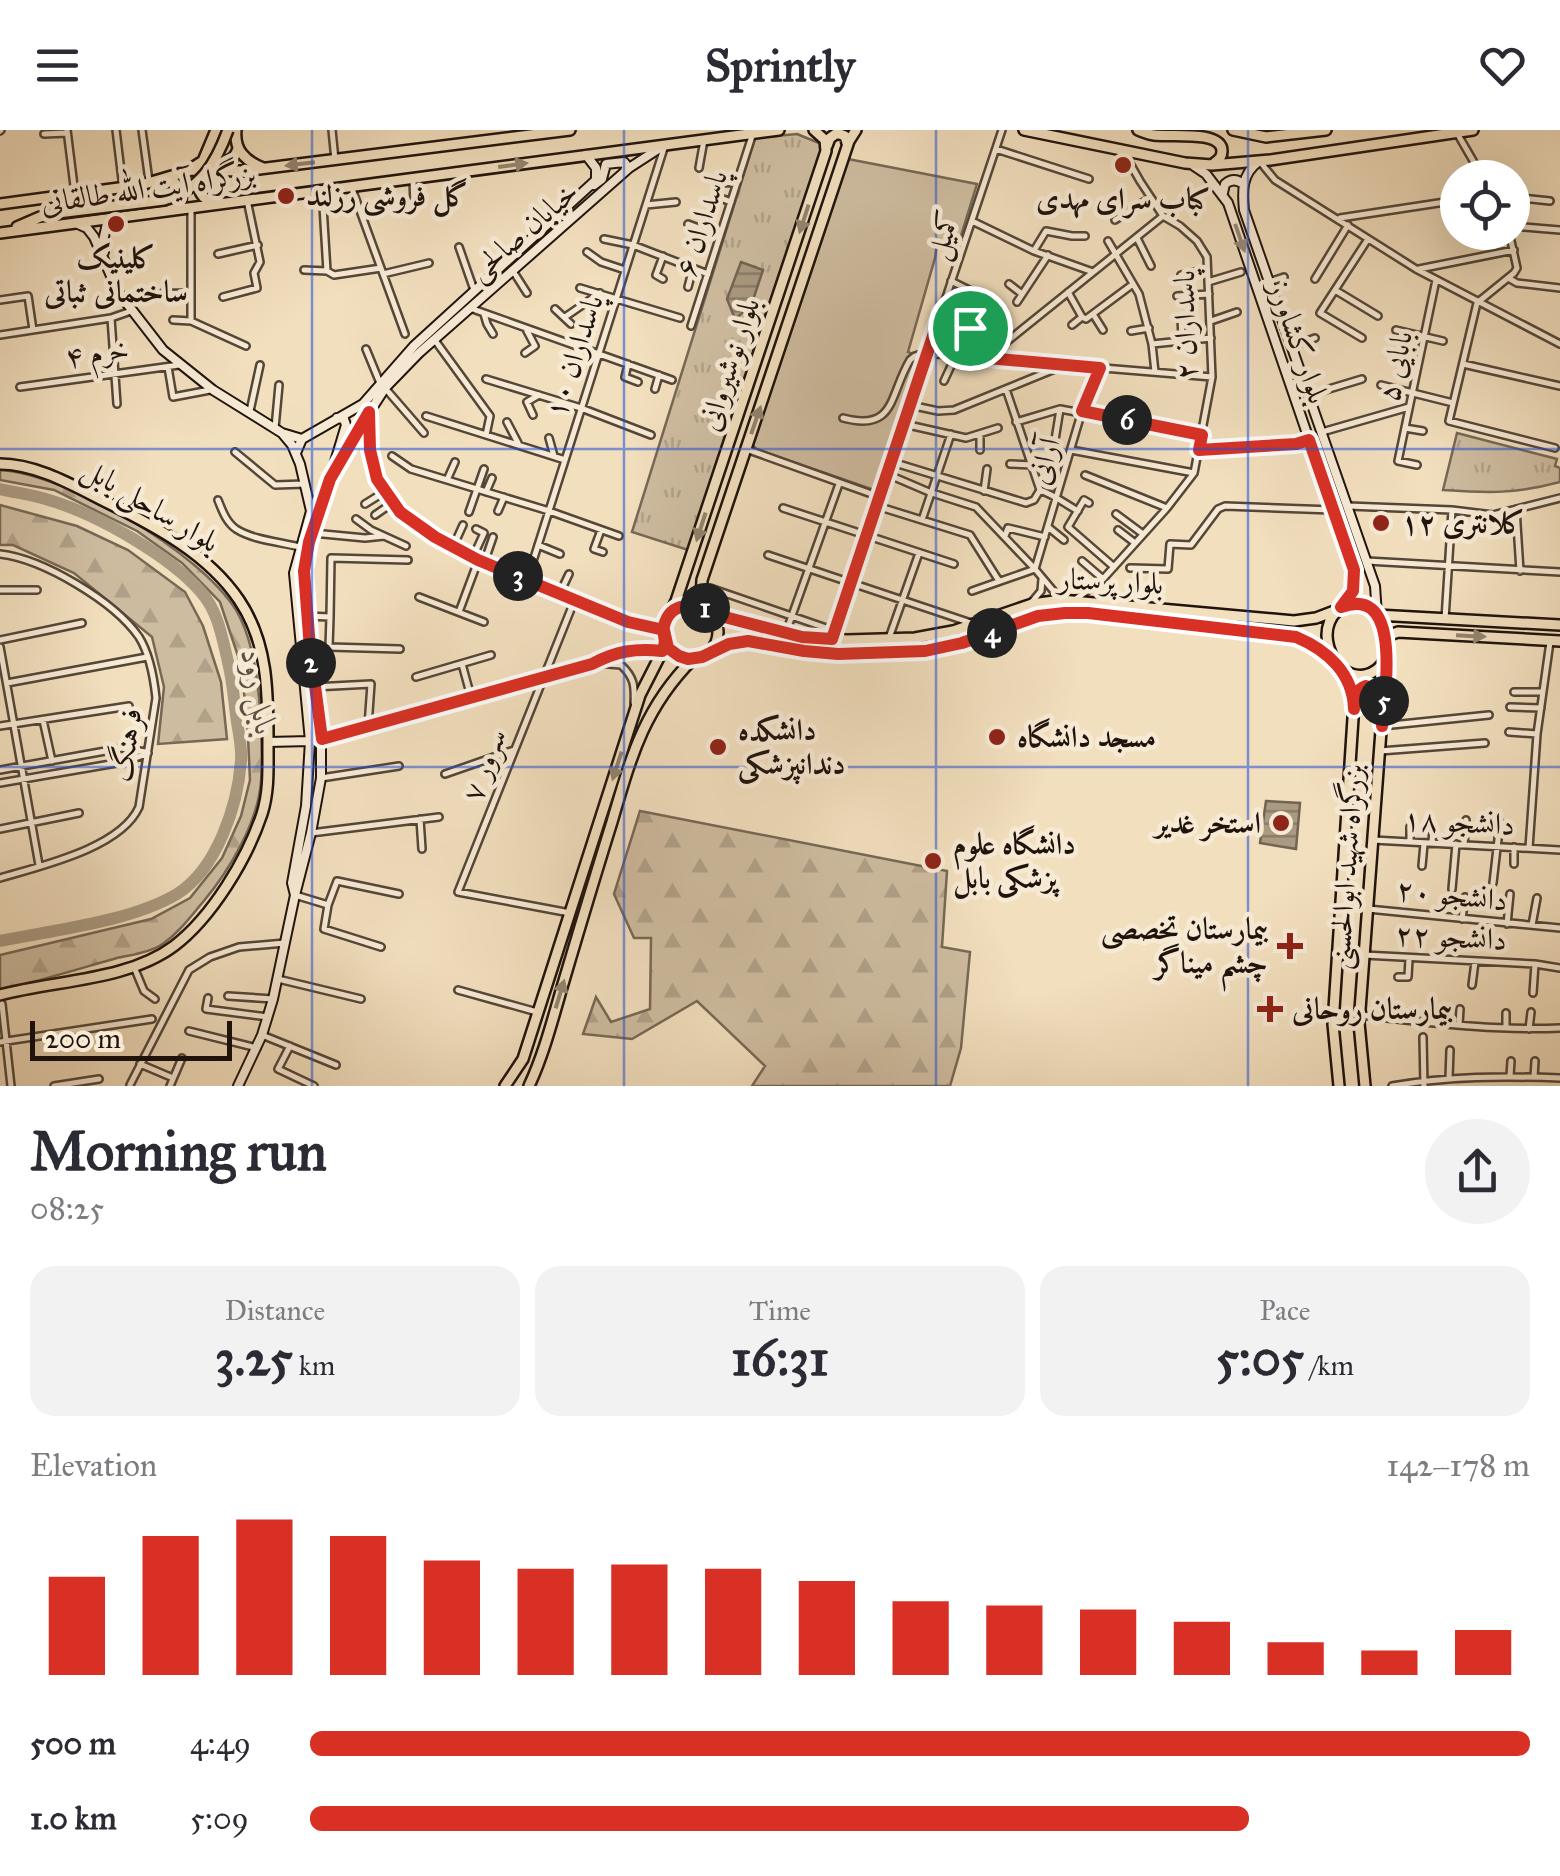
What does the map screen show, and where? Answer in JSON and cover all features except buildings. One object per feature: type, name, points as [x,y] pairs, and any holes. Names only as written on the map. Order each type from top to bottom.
[{"type":"main road","points":[[184,172],[201,163],[216,130]]},
{"type":"main road","points":[[3,233],[40,216],[178,196],[210,169],[228,130]]},
{"type":"main road","points":[[236,130],[238,148],[246,159],[266,168]]},
{"type":"main road","name":"بزرگراه آیت الله طالقانی","points":[[0,204],[145,184],[192,170],[239,172],[519,133],[568,130]]},
{"type":"main road","name":"بزرگراه آیت الله طالقانی","points":[[3,233],[779,130]]},
{"type":"main road","points":[[814,130],[825,140],[826,152]]},
{"type":"main road","name":"بلوار نوشیروانی","points":[[709,611],[700,587],[846,150],[856,130]]},
{"type":"main road","points":[[1024,130],[1211,165],[1473,130]]},
{"type":"main road","points":[[1045,130],[1055,136]]},
{"type":"main road","points":[[1138,130],[1155,136],[1215,138],[1221,146],[1221,156],[1211,165]]},
{"type":"main road","points":[[1233,130],[1274,137],[1326,130]]},
{"type":"main road","points":[[826,152],[836,133],[846,138],[846,150]]},
{"type":"main road","name":"خیابان صالحی","points":[[383,385],[622,174],[665,145]]},
{"type":"main road","points":[[210,148],[214,157],[223,162],[233,158],[238,148]]},
{"type":"main road","name":"بلوار نوشیروانی","points":[[668,617],[826,152]]},
{"type":"main road","name":"خیابان صالحی","points":[[383,385],[407,352],[596,180],[595,165],[586,156]]},
{"type":"main road","points":[[1224,197],[1223,187],[1228,182],[1238,180],[1243,184],[1249,170],[1260,161]]},
{"type":"main road","points":[[584,190],[602,179],[606,164],[626,162],[622,174]]},
{"type":"main road","name":"بلوار کشاورز","points":[[1185,162],[1202,170],[1224,197],[1309,440],[1354,574],[1352,594],[1339,608]]},
{"type":"main road","points":[[220,204],[202,196],[202,180],[211,174],[239,172]]},
{"type":"main road","points":[[145,184],[169,181],[178,185],[182,198],[168,210]]},
{"type":"main road","name":"بلوار کشاورز","points":[[1243,184],[1246,214],[1377,592],[1377,615]]},
{"type":"main road","points":[[106,262],[102,241],[108,219]]},
{"type":"main road","points":[[76,223],[94,237],[118,292],[163,350],[213,390],[279,430],[302,439]]},
{"type":"main road","points":[[312,484],[332,474],[366,408],[383,385]]},
{"type":"main road","points":[[296,452],[302,439],[336,418],[366,408]]},
{"type":"main road","points":[[238,1086],[257,1048],[273,999],[321,778],[322,739],[304,571],[346,424],[344,419],[336,418]]},
{"type":"main road","points":[[279,430],[296,452],[312,484],[308,497],[311,511],[294,573],[310,740],[306,806],[292,883],[294,895]]},
{"type":"main road","name":"بلوار ساحلی بابل","points":[[0,464],[39,471],[116,507],[204,560],[223,578],[256,631],[268,696],[269,779],[252,839],[233,875],[208,912],[175,945],[141,966],[1,999]]},
{"type":"main road","points":[[308,497],[318,493],[323,502]]},
{"type":"main road","name":"بلوار پرستار","points":[[709,611],[802,637],[889,638],[923,637],[1030,604],[1061,600],[1298,621],[1339,608]]},
{"type":"main road","points":[[1387,646],[1377,615],[1371,609],[1358,604],[1339,608],[1329,620],[1326,633],[1337,663],[1349,673],[1366,674],[1380,666],[1387,646],[1390,635],[1395,632],[1555,640]]},
{"type":"main road","points":[[504,1086],[523,1059],[633,716],[664,647],[668,617],[687,605],[701,606],[717,622],[718,636],[706,655],[693,659],[664,647]]},
{"type":"main road","name":"بلوار پرستار","points":[[706,655],[724,645],[748,641],[838,654],[925,651],[962,643],[1038,616],[1074,613],[1282,634],[1303,640],[1337,663]]},
{"type":"main road","points":[[1377,615],[1560,626]]},
{"type":"main road","name":"بزرگراه شهید ابوالحسنی","points":[[1365,1086],[1360,1015],[1387,646]]},
{"type":"main road","points":[[531,1084],[642,732],[664,690],[693,659]]},
{"type":"main road","name":"بزرگراه شهید ابوالحسنی","points":[[1337,663],[1351,690],[1354,709],[1333,1030],[1340,1086]]},
{"type":"main road","points":[[648,679],[661,681],[664,690]]},
{"type":"main road","points":[[1354,709],[1359,690],[1373,688],[1379,696],[1382,726]]},
{"type":"main road","points":[[268,742],[310,740]]},
{"type":"main road","points":[[523,1059],[526,1072],[538,1064]]},
{"type":"street","points":[[116,130],[122,188]]},
{"type":"street","points":[[142,130],[145,184]]},
{"type":"street","points":[[332,130],[335,160]]},
{"type":"street","points":[[462,130],[464,143]]},
{"type":"street","name":"کمیل","points":[[834,635],[1002,130]]},
{"type":"street","points":[[44,134],[67,131],[75,194]]},
{"type":"street","points":[[1457,132],[1473,160]]},
{"type":"street","name":"پاسداران ۶","points":[[691,326],[753,133]]},
{"type":"street","points":[[699,168],[704,140]]},
{"type":"street","name":"پاسداران ١٠","points":[[527,580],[665,145]]},
{"type":"street","points":[[996,148],[1089,179]]},
{"type":"street","name":"پاسداران ۲","points":[[1073,600],[1114,568],[1194,473],[1212,377],[1206,258],[1197,241],[1163,216],[1122,150]]},
{"type":"street","points":[[1260,161],[1275,180],[1416,269],[1560,344]]},
{"type":"street","points":[[413,178],[414,206]]},
{"type":"street","points":[[721,183],[738,182]]},
{"type":"street","points":[[351,186],[405,334]]},
{"type":"street","points":[[322,190],[327,271]]},
{"type":"street","points":[[718,197],[731,202]]},
{"type":"street","points":[[1115,220],[1150,198]]},
{"type":"street","points":[[1530,199],[1550,201]]},
{"type":"street","points":[[223,298],[257,288],[254,273],[260,262],[247,200]]},
{"type":"street","points":[[646,205],[676,202]]},
{"type":"street","points":[[1337,218],[1440,203]]},
{"type":"street","points":[[191,321],[192,208]]},
{"type":"street","points":[[987,358],[1163,216]]},
{"type":"street","points":[[972,220],[1034,251],[1093,272]]},
{"type":"street","points":[[688,224],[720,236]]},
{"type":"street","points":[[1315,280],[1348,225]]},
{"type":"street","points":[[1530,228],[1560,230]]},
{"type":"street","points":[[1034,251],[1046,231],[1086,236]]},
{"type":"street","points":[[1137,237],[1151,266]]},
{"type":"street","points":[[604,239],[708,274]]},
{"type":"street","points":[[1362,338],[1320,313],[1368,239]]},
{"type":"street","points":[[1108,242],[1139,294],[1149,328],[1154,372]]},
{"type":"street","points":[[218,254],[258,245]]},
{"type":"street","points":[[459,248],[474,290]]},
{"type":"street","points":[[1416,269],[1514,250],[1517,268],[1477,303],[1449,422],[1556,448]]},
{"type":"street","points":[[587,252],[601,262],[625,270]]},
{"type":"street","points":[[663,256],[656,275],[663,279]]},
{"type":"street","points":[[1017,302],[1048,256]]},
{"type":"street","points":[[304,270],[334,275],[430,263]]},
{"type":"street","points":[[688,288],[693,268]]},
{"type":"street","points":[[1181,275],[1208,269]]},
{"type":"street","points":[[513,271],[527,293]]},
{"type":"street","points":[[1208,282],[1241,272]]},
{"type":"street","points":[[1270,282],[1284,278]]},
{"type":"street","points":[[1508,278],[1517,283],[1560,288]]},
{"type":"street","name":"بابایی ۵","points":[[1417,465],[1398,461],[1436,280]]},
{"type":"street","points":[[952,281],[979,296]]},
{"type":"street","points":[[1009,284],[1022,294]]},
{"type":"street","points":[[1072,324],[1082,317],[1086,319],[1133,284]]},
{"type":"street","points":[[580,288],[680,318]]},
{"type":"street","points":[[1335,290],[1378,316]]},
{"type":"street","points":[[1068,292],[1082,317]]},
{"type":"street","points":[[566,317],[600,293]]},
{"type":"street","points":[[142,294],[190,294]]},
{"type":"street","points":[[1178,296],[1209,294]]},
{"type":"street","points":[[0,300],[28,296],[33,330]]},
{"type":"street","points":[[470,308],[672,380]]},
{"type":"street","points":[[555,309],[571,324]]},
{"type":"street","points":[[0,334],[112,318],[131,311]]},
{"type":"street","points":[[941,312],[998,348]]},
{"type":"street","points":[[1210,320],[1238,312]]},
{"type":"street","points":[[484,314],[493,334]]},
{"type":"street","points":[[1093,314],[1103,330]]},
{"type":"street","points":[[1181,316],[1182,339]]},
{"type":"street","points":[[112,318],[117,404]]},
{"type":"street","points":[[172,320],[191,321],[246,346]]},
{"type":"street","points":[[525,354],[534,346],[526,328]]},
{"type":"street","points":[[1131,330],[1149,328]]},
{"type":"street","points":[[1396,330],[1443,341]]},
{"type":"street","points":[[1152,344],[1211,338]]},
{"type":"street","points":[[1292,346],[1315,338]]},
{"type":"street","points":[[434,339],[490,416],[486,435]]},
{"type":"street","points":[[366,349],[383,385],[424,433]]},
{"type":"street","points":[[843,418],[868,423],[879,418],[894,399],[910,360],[928,352],[1212,377]]},
{"type":"street","points":[[944,381],[956,355]]},
{"type":"street","name":"خرم ۴","points":[[20,387],[182,364]]},
{"type":"street","points":[[628,364],[625,377],[638,382]]},
{"type":"street","points":[[910,406],[954,410],[1064,364]]},
{"type":"street","points":[[1463,364],[1560,386]]},
{"type":"street","points":[[168,366],[172,397],[213,390]]},
{"type":"street","points":[[250,412],[260,366]]},
{"type":"street","name":"آرانی","points":[[1035,569],[1082,411],[1100,368]]},
{"type":"street","points":[[655,389],[659,375]]},
{"type":"street","points":[[486,379],[652,434]]},
{"type":"street","points":[[1309,396],[1362,379]]},
{"type":"street","points":[[1381,385],[1454,404]]},
{"type":"street","points":[[278,386],[279,430]]},
{"type":"street","points":[[892,462],[1026,503],[1034,500],[1040,490],[1006,388]]},
{"type":"street","points":[[533,415],[527,402],[539,395]]},
{"type":"street","points":[[1322,432],[1410,407]]},
{"type":"street","points":[[366,408],[377,479],[400,512],[478,560],[628,622],[664,630]]},
{"type":"street","points":[[1016,422],[1060,409],[1202,435]]},
{"type":"street","points":[[1054,446],[1060,409]]},
{"type":"street","points":[[426,416],[565,460]]},
{"type":"street","points":[[507,422],[519,446]]},
{"type":"street","points":[[904,424],[966,438],[998,428]]},
{"type":"street","points":[[1405,428],[1423,431]]},
{"type":"street","points":[[922,520],[951,434]]},
{"type":"street","points":[[980,434],[980,450]]},
{"type":"street","points":[[548,438],[554,456]]},
{"type":"street","points":[[1199,450],[1309,440]]},
{"type":"street","points":[[746,449],[880,496]]},
{"type":"street","points":[[1071,450],[1194,473]]},
{"type":"street","points":[[235,452],[274,484],[312,484]]},
{"type":"street","points":[[392,456],[411,469],[549,510],[619,536]]},
{"type":"street","points":[[447,480],[454,462]]},
{"type":"street","points":[[1010,464],[1033,465]]},
{"type":"street","points":[[469,512],[484,469]]},
{"type":"street","points":[[984,491],[987,469]]},
{"type":"street","points":[[887,474],[976,507],[1061,600]]},
{"type":"street","points":[[1084,475],[1167,508]]},
{"type":"street","points":[[486,492],[492,478]]},
{"type":"street","points":[[452,494],[455,482]]},
{"type":"street","points":[[789,624],[838,484]]},
{"type":"street","points":[[1040,490],[1078,510]]},
{"type":"street","points":[[364,504],[386,491]]},
{"type":"street","points":[[498,511],[504,497]]},
{"type":"street","points":[[1348,506],[1493,515],[1560,498]]},
{"type":"street","points":[[218,500],[234,528],[300,547]]},
{"type":"street","points":[[1089,503],[1084,500],[1068,527],[1114,568]]},
{"type":"street","points":[[375,516],[394,502]]},
{"type":"street","points":[[877,506],[970,535],[999,580]]},
{"type":"street","points":[[1130,568],[1168,570],[1170,544],[1190,545],[1218,509],[1225,506],[1333,510]]},
{"type":"street","points":[[784,508],[954,564]]},
{"type":"street","points":[[1516,509],[1520,571]]},
{"type":"street","points":[[1445,619],[1452,510]]},
{"type":"street","points":[[1116,514],[1143,534]]},
{"type":"street","points":[[356,519],[406,546]]},
{"type":"street","points":[[453,547],[463,525]]},
{"type":"street","points":[[1048,527],[1064,540]]},
{"type":"street","points":[[1004,538],[1008,528],[1045,537]]},
{"type":"street","points":[[459,612],[484,533],[476,529]]},
{"type":"street","points":[[601,530],[594,549],[603,552]]},
{"type":"street","points":[[1118,530],[1135,543]]},
{"type":"street","points":[[312,533],[384,536]]},
{"type":"street","points":[[478,560],[493,537]]},
{"type":"street","points":[[538,546],[560,554]]},
{"type":"street","points":[[889,638],[919,552]]},
{"type":"street","name":"فرهنگ","points":[[0,554],[44,566],[90,594],[134,632],[146,657],[156,698],[139,807],[131,820],[94,848],[0,878]]},
{"type":"street","points":[[768,554],[974,624]]},
{"type":"street","points":[[400,649],[329,647],[331,558],[408,560]]},
{"type":"street","points":[[1082,560],[1103,579]]},
{"type":"street","points":[[1367,561],[1560,572]]},
{"type":"street","points":[[972,591],[1035,569]]},
{"type":"street","points":[[560,593],[569,574]]},
{"type":"street","points":[[1030,604],[1042,591],[1041,576]]},
{"type":"street","points":[[710,588],[792,614],[834,635]]},
{"type":"street","points":[[0,590],[38,590]]},
{"type":"street","points":[[419,598],[484,622]]},
{"type":"street","name":"سرور ۷","points":[[570,913],[458,892],[575,599]]},
{"type":"street","points":[[307,616],[330,617]]},
{"type":"street","points":[[40,866],[0,643],[82,623]]},
{"type":"street","points":[[1529,848],[1537,734],[1555,640]]},
{"type":"street","points":[[322,739],[592,664],[620,652],[664,647]]},
{"type":"street","points":[[416,676],[491,655]]},
{"type":"street","points":[[7,683],[146,657]]},
{"type":"street","points":[[592,664],[613,662],[630,673],[635,684],[633,716]]},
{"type":"street","points":[[462,664],[472,697]]},
{"type":"street","points":[[314,686],[372,684],[368,726]]},
{"type":"street","points":[[1514,692],[1543,692]]},
{"type":"street","points":[[0,726],[129,706]]},
{"type":"street","points":[[1510,707],[1541,708]]},
{"type":"street","points":[[1382,726],[1488,716]]},
{"type":"street","points":[[43,720],[52,761]]},
{"type":"street","points":[[1510,732],[1537,734]]},
{"type":"street","points":[[1380,751],[1485,744]]},
{"type":"street","points":[[0,770],[122,748],[148,752]]},
{"type":"street","points":[[445,774],[514,750]]},
{"type":"street","points":[[0,783],[128,761],[148,752]]},
{"type":"street","points":[[321,778],[399,766]]},
{"type":"street","points":[[0,829],[80,813]]},
{"type":"street","points":[[311,833],[439,817]]},
{"type":"street","points":[[420,819],[422,849]]},
{"type":"street","points":[[1452,889],[1466,820]]},
{"type":"street","points":[[1493,884],[1500,822]]},
{"type":"street","points":[[1410,827],[1410,842]]},
{"type":"street","points":[[1432,843],[1434,827]]},
{"type":"street","name":"دانشجو ۱۸","points":[[1373,840],[1560,850]]},
{"type":"street","points":[[1422,866],[1424,842]]},
{"type":"street","points":[[1514,848],[1514,864]]},
{"type":"street","points":[[381,947],[324,930],[328,905],[337,881],[399,894]]},
{"type":"street","points":[[1507,924],[1510,894]]},
{"type":"street","points":[[294,895],[328,905]]},
{"type":"street","points":[[1462,919],[1464,897]]},
{"type":"street","points":[[1532,926],[1537,898]]},
{"type":"street","name":"دانشجو ۲۰","points":[[1368,909],[1560,928]]},
{"type":"street","points":[[130,1084],[189,970],[210,957],[239,947],[286,942]]},
{"type":"street","name":"دانشجو ۲۲","points":[[1364,955],[1560,968]]},
{"type":"street","points":[[1398,976],[1408,977],[1409,959]]},
{"type":"street","points":[[1472,984],[1475,962]]},
{"type":"street","points":[[1533,993],[1535,964]]},
{"type":"street","points":[[134,967],[144,991],[156,999]]},
{"type":"street","points":[[278,979],[361,998]]},
{"type":"street","points":[[458,990],[538,1013]]},
{"type":"street","points":[[228,996],[273,999]]},
{"type":"street","points":[[208,998],[206,1009],[268,1017]]},
{"type":"street","points":[[1,999],[3,1042],[12,1086]]},
{"type":"street","points":[[1459,1025],[1460,1008]]},
{"type":"street","points":[[1529,1029],[1530,1012]]},
{"type":"street","points":[[1506,1013],[1506,1028]]},
{"type":"street","points":[[1360,1015],[1459,1025],[1560,1028]]},
{"type":"street","points":[[3,1042],[152,1019]]},
{"type":"street","points":[[189,1031],[257,1048]]},
{"type":"street","points":[[262,1035],[336,1065]]},
{"type":"street","points":[[1423,1038],[1424,1083]]},
{"type":"street","points":[[290,1046],[278,1070],[314,1086]]},
{"type":"street","points":[[1448,1078],[1450,1050]]},
{"type":"street","points":[[170,1086],[182,1058]]},
{"type":"street","points":[[1510,1061],[1510,1076]]},
{"type":"street","points":[[1534,1077],[1536,1061]]},
{"type":"street","points":[[140,1064],[173,1078]]},
{"type":"street","points":[[1392,1086],[1483,1075],[1560,1078]]},
{"type":"street","points":[[1483,1075],[1483,1086]]},
{"type":"street","points":[[54,1086],[99,1079]]},
{"type":"green space","points":[[797,134],[824,145],[688,550],[632,532],[755,138]]},
{"type":"green space","points":[[848,159],[977,184],[958,245],[937,244],[908,352],[920,357],[874,490],[756,449],[752,444]]},
{"type":"green space","points":[[1457,433],[1557,459],[1560,482],[1502,492],[1443,490]]},
{"type":"green space","points":[[0,470],[60,485],[95,501],[163,541],[218,587],[236,610],[252,652],[262,760],[259,797],[241,846],[213,890],[173,936],[145,952],[0,990],[0,955],[151,919],[190,898],[222,858],[241,816],[250,780],[240,662],[220,602],[182,563],[137,531],[54,490],[0,480]]},
{"type":"green space","points":[[0,505],[77,526],[128,550],[185,592],[203,626],[221,682],[227,739],[158,744],[164,687],[152,637],[74,573],[13,545],[0,545]]},
{"type":"green space","points":[[640,811],[947,871],[942,947],[970,952],[961,1048],[950,1086],[752,1086],[765,1066],[697,1001],[632,1039],[583,1034],[596,997],[611,1022],[650,1009],[651,938],[634,938],[614,894]]},
{"type":"shaded area","points":[[741,262],[763,270],[751,306],[735,319],[727,299]]},
{"type":"shaded area","name":"استخر غدیر","points":[[1266,801],[1300,803],[1296,849],[1260,843]]},
{"type":"waterway","name":"بابل رود","points":[[0,489],[52,501],[111,526],[152,551],[201,592],[224,643],[241,755],[235,796],[223,834],[203,869],[177,894],[137,912],[0,941]]},
{"type":"place","name":"کباب سرای مهدی","points":[[1123,165]]},
{"type":"place","name":"گل فروشی رزلند","points":[[286,196]]},
{"type":"place","name":"کلینیک ساختمانی ثباتی","points":[[116,224]]},
{"type":"place","name":"کلانتری ۱۲","points":[[1381,523]]},
{"type":"place","name":"مسجد دانشگاه","points":[[997,737]]},
{"type":"place","name":"دانشکده دندانپزشکی","points":[[718,747]]},
{"type":"place","name":"استخر غدیر","points":[[1281,823]]},
{"type":"place","name":"دانشگاه علوم پزشکی بابل","points":[[933,861]]},
{"type":"place","name":"بیمارستان تخصصی چشم میناگر","points":[[1290,946]]},
{"type":"place","name":"بیمارستان روحانی","points":[[1270,1009]]},
{"type":"route","points":[[970,328],[941,312],[832,639],[802,637],[713,614],[692,604],[678,608],[668,617],[664,625],[664,630],[664,639],[666,644],[662,651],[620,652],[592,664],[322,739],[304,571],[309,542],[334,469],[369,412],[370,450],[377,479],[400,512],[478,560],[628,622],[664,630],[668,648],[684,658],[697,658],[724,645],[748,641],[838,654],[925,651],[962,643],[1031,618],[1088,613],[1296,637],[1336,662],[1351,690],[1354,709],[1359,690],[1366,686],[1376,690],[1382,726],[1387,642],[1379,618],[1371,609],[1358,604],[1341,607],[1353,591],[1354,570],[1309,440],[1199,450],[1202,435],[1082,411],[1100,368],[987,358],[998,348],[970,328]]}]
